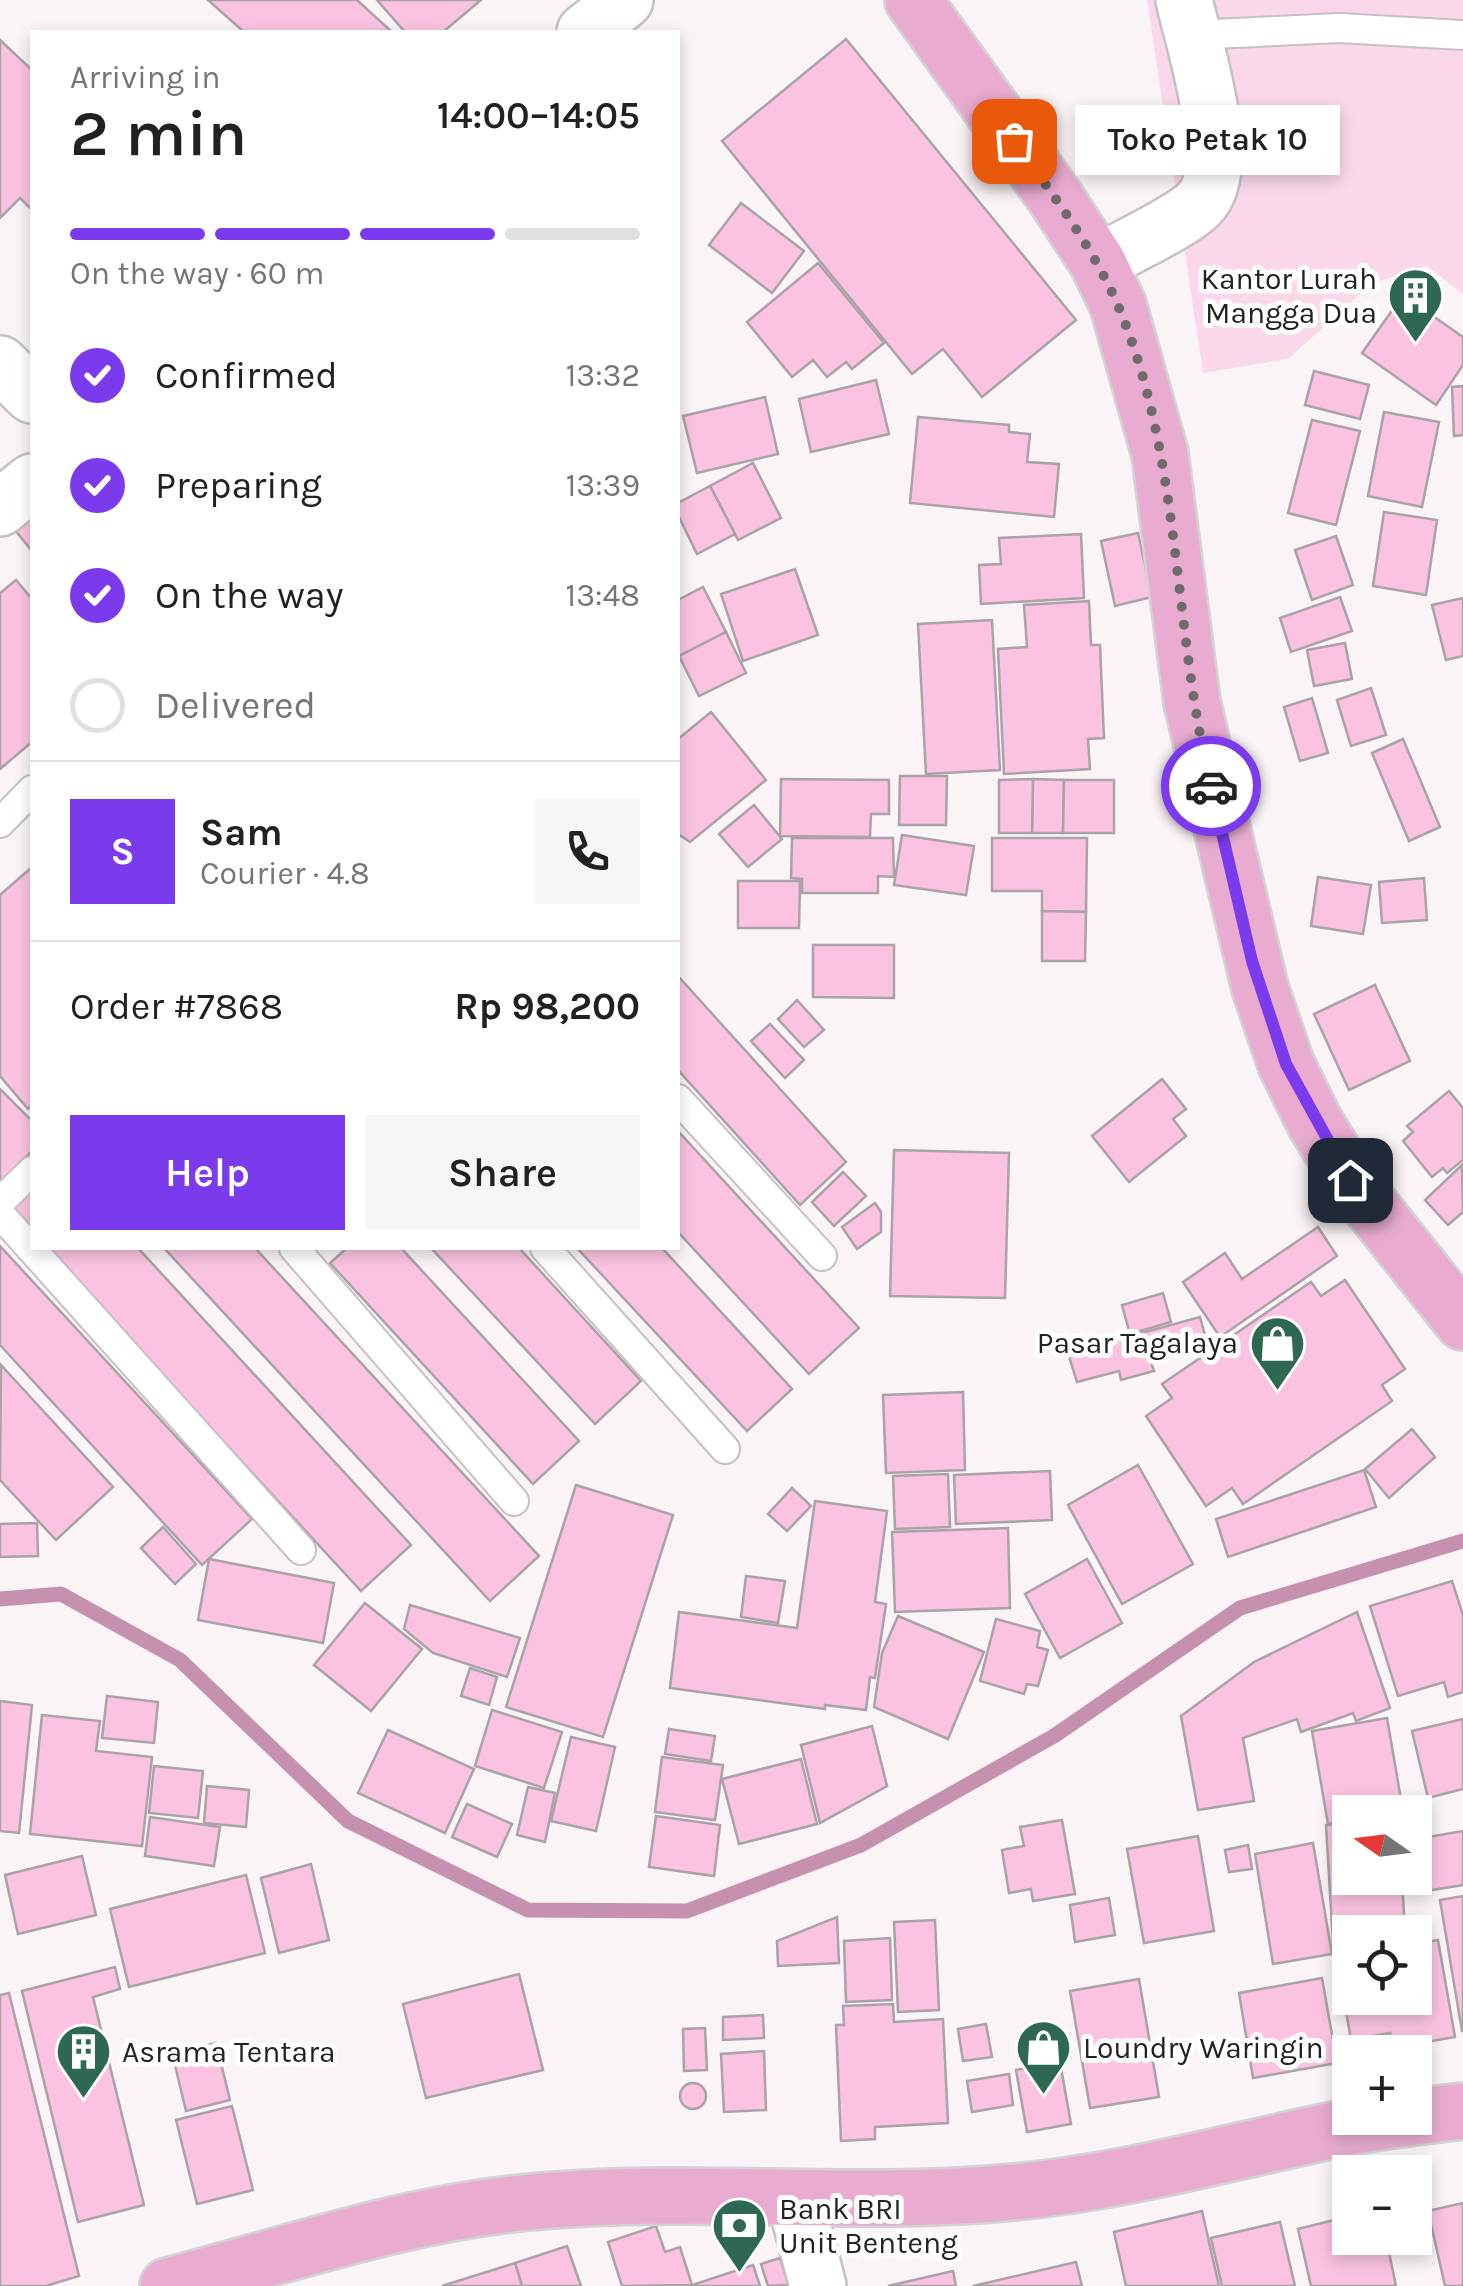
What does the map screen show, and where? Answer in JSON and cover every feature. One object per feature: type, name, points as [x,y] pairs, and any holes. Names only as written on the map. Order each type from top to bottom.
[{"type":"main road","points":[[913,0],[1098,263],[1134,352],[1160,454],[1196,720],[1250,952],[1286,1064],[1350,1180],[1463,1322]]},
{"type":"main road","points":[[168,2286],[426,2219],[520,2203],[682,2194],[916,2200],[1008,2193],[1209,2159],[1347,2128],[1463,2111]]},
{"type":"street","points":[[586,30],[624,0]]},
{"type":"street","points":[[1098,263],[1200,204],[1213,175],[1214,145],[1188,17]]},
{"type":"street","points":[[0,364],[30,393]]},
{"type":"street","points":[[0,508],[30,484]]},
{"type":"street","points":[[795,2198],[818,2286]]},
{"type":"lane","points":[[1188,17],[1463,36]]},
{"type":"lane","points":[[0,823],[30,792]]},
{"type":"lane","points":[[680,1101],[822,1256]]},
{"type":"lane","points":[[0,1202],[30,1173]]},
{"type":"lane","points":[[0,1214],[30,1248]]},
{"type":"lane","points":[[32,1250],[300,1550]]},
{"type":"lane","points":[[547,1250],[725,1450]]},
{"type":"lane","points":[[304,1257],[514,1500]]},
{"type":"shaded area","points":[[1147,0],[1463,0],[1463,294],[1427,266],[1371,284],[1288,359],[1203,373]]},
{"type":"building","points":[[208,0],[357,0],[390,30],[242,30]]},
{"type":"building","points":[[377,0],[481,0],[445,30],[403,30]]},
{"type":"building","points":[[846,39],[1076,320],[982,397],[943,349],[912,374],[722,141]]},
{"type":"building","points":[[0,40],[30,68],[30,208],[20,198],[0,218]]},
{"type":"building","points":[[741,203],[804,251],[772,293],[709,245]]},
{"type":"building","points":[[818,263],[884,343],[852,369],[846,362],[827,377],[813,360],[792,377],[747,322]]},
{"type":"building","name":"Kantor Lurah Mangga Dua","points":[[1403,295],[1463,337],[1463,365],[1436,405],[1362,353]]},
{"type":"building","points":[[1314,371],[1369,385],[1360,419],[1305,405]]},
{"type":"building","points":[[876,380],[889,434],[811,452],[799,399]]},
{"type":"building","points":[[1463,386],[1463,435],[1454,436],[1452,387]]},
{"type":"building","points":[[765,397],[778,454],[697,473],[683,416]]},
{"type":"building","points":[[1384,412],[1439,422],[1422,507],[1368,496]]},
{"type":"building","points":[[918,417],[1009,425],[1009,432],[1030,434],[1027,462],[1059,464],[1054,517],[910,503]]},
{"type":"building","points":[[1312,420],[1360,431],[1336,525],[1288,513]]},
{"type":"building","points":[[753,463],[781,518],[738,540],[710,486]]},
{"type":"building","points":[[710,486],[735,534],[697,554],[680,519],[680,502]]},
{"type":"building","points":[[1384,512],[1437,520],[1426,595],[1373,586]]},
{"type":"building","points":[[30,515],[30,549],[14,529]]},
{"type":"building","points":[[1138,533],[1152,597],[1115,606],[1101,541]]},
{"type":"building","points":[[1081,534],[1084,598],[981,604],[979,565],[1001,564],[999,538]]},
{"type":"building","points":[[1336,536],[1353,585],[1312,600],[1295,550]]},
{"type":"building","points":[[795,569],[818,635],[743,661],[721,594]]},
{"type":"building","points":[[16,580],[30,597],[30,744],[0,769],[0,593]]},
{"type":"building","points":[[703,587],[726,632],[680,656],[680,599]]},
{"type":"building","points":[[1340,597],[1352,631],[1291,652],[1280,618]]},
{"type":"building","points":[[1463,598],[1463,656],[1446,660],[1432,605]]},
{"type":"building","points":[[1089,601],[1091,645],[1100,645],[1104,738],[1088,739],[1090,769],[1004,774],[998,649],[1027,647],[1024,605]]},
{"type":"building","points":[[992,620],[1000,770],[926,774],[918,624]]},
{"type":"building","points":[[726,632],[746,673],[699,696],[680,655]]},
{"type":"building","points":[[1345,643],[1352,679],[1314,686],[1307,650]]},
{"type":"building","points":[[1371,688],[1386,735],[1351,746],[1337,700]]},
{"type":"building","points":[[1312,698],[1328,753],[1300,761],[1284,707]]},
{"type":"building","points":[[711,712],[766,780],[690,842],[680,835],[680,737]]},
{"type":"building","points":[[1403,739],[1440,827],[1409,841],[1372,753]]},
{"type":"building","points":[[900,776],[947,776],[946,825],[899,825]]},
{"type":"building","points":[[781,779],[889,780],[889,814],[871,814],[870,837],[780,836]]},
{"type":"building","points":[[1033,779],[1064,780],[1063,833],[1032,833]]},
{"type":"building","points":[[1033,779],[1032,833],[999,833],[999,780]]},
{"type":"building","points":[[1064,780],[1114,780],[1114,833],[1063,833]]},
{"type":"building","points":[[754,805],[782,839],[748,867],[719,834]]},
{"type":"building","points":[[902,835],[974,846],[966,895],[894,885]]},
{"type":"building","points":[[792,838],[893,838],[894,877],[878,876],[878,893],[802,893],[802,879],[791,878]]},
{"type":"building","points":[[992,838],[1087,838],[1086,912],[1042,911],[1042,891],[992,891]]},
{"type":"building","points":[[30,869],[28,1109],[0,1076],[0,895]]},
{"type":"building","points":[[1318,877],[1371,885],[1363,934],[1311,926]]},
{"type":"building","points":[[1424,878],[1427,920],[1382,923],[1379,882]]},
{"type":"building","points":[[738,881],[800,881],[799,928],[738,928]]},
{"type":"building","points":[[1042,911],[1086,912],[1085,961],[1042,961]]},
{"type":"building","points":[[813,945],[894,945],[894,998],[813,997]]},
{"type":"building","points":[[680,978],[846,1162],[800,1205],[680,1072]]},
{"type":"building","points":[[1375,985],[1410,1061],[1349,1090],[1314,1014]]},
{"type":"building","points":[[797,1000],[824,1030],[804,1047],[778,1019]]},
{"type":"building","points":[[770,1024],[804,1060],[785,1078],[751,1041]]},
{"type":"building","points":[[1162,1079],[1186,1109],[1173,1119],[1186,1136],[1129,1182],[1092,1136]]},
{"type":"building","points":[[0,1089],[30,1119],[30,1153],[0,1183]]},
{"type":"building","points":[[1449,1091],[1463,1108],[1463,1160],[1447,1173],[1443,1168],[1432,1177],[1403,1141],[1413,1132],[1407,1126]]},
{"type":"building","points":[[680,1133],[859,1328],[809,1374],[680,1234]]},
{"type":"building","points":[[894,1150],[1009,1153],[1005,1298],[890,1296]]},
{"type":"building","points":[[1462,1165],[1463,1212],[1448,1225],[1425,1200]]},
{"type":"building","points":[[843,1172],[866,1196],[834,1226],[812,1202]]},
{"type":"building","points":[[30,1185],[30,1231],[7,1206]]},
{"type":"building","points":[[875,1203],[881,1212],[881,1232],[857,1249],[842,1227]]},
{"type":"building","points":[[1318,1227],[1337,1256],[1220,1337],[1183,1282],[1225,1253],[1242,1279]]},
{"type":"building","points":[[0,1246],[252,1519],[202,1565],[0,1345]]},
{"type":"building","points":[[47,1250],[140,1250],[411,1545],[361,1591]]},
{"type":"building","points":[[166,1250],[257,1250],[539,1556],[490,1601]]},
{"type":"building","points":[[345,1250],[403,1250],[579,1441],[533,1484],[330,1263]]},
{"type":"building","points":[[433,1250],[521,1250],[641,1381],[595,1424]]},
{"type":"building","points":[[579,1250],[664,1250],[792,1389],[747,1431]]},
{"type":"building","name":"Pasar Tagalaya","points":[[1345,1280],[1405,1369],[1382,1385],[1392,1401],[1243,1504],[1232,1488],[1206,1506],[1146,1416],[1172,1398],[1162,1384],[1311,1282],[1321,1296]]},
{"type":"building","points":[[1163,1293],[1171,1322],[1130,1334],[1122,1305]]},
{"type":"building","points":[[1200,1317],[1208,1346],[1151,1362],[1154,1371],[1121,1380],[1119,1371],[1077,1382],[1068,1353]]},
{"type":"building","points":[[1,1365],[113,1487],[56,1540],[0,1480]]},
{"type":"building","points":[[963,1392],[965,1470],[886,1473],[883,1395]]},
{"type":"building","points":[[1412,1429],[1435,1457],[1389,1498],[1365,1469]]},
{"type":"building","points":[[1138,1465],[1193,1564],[1122,1604],[1068,1505]]},
{"type":"building","points":[[1364,1470],[1376,1507],[1228,1557],[1216,1519]]},
{"type":"building","points":[[1050,1471],[1052,1520],[956,1524],[954,1475]]},
{"type":"building","points":[[948,1474],[950,1527],[895,1529],[893,1476]]},
{"type":"building","points":[[576,1485],[673,1515],[603,1737],[506,1707]]},
{"type":"building","points":[[792,1488],[811,1506],[787,1531],[768,1514]]},
{"type":"building","points":[[815,1501],[887,1511],[875,1602],[886,1604],[866,1710],[825,1705],[825,1709],[670,1688],[679,1612],[797,1628]]},
{"type":"building","points":[[37,1523],[38,1556],[0,1557],[0,1524]]},
{"type":"building","points":[[163,1527],[196,1564],[175,1584],[141,1548]]},
{"type":"building","points":[[1008,1528],[1010,1608],[895,1612],[892,1532]]},
{"type":"building","points":[[209,1559],[334,1583],[323,1643],[198,1620]]},
{"type":"building","points":[[1087,1559],[1122,1623],[1060,1658],[1025,1594]]},
{"type":"building","points":[[746,1576],[785,1581],[778,1623],[741,1617]]},
{"type":"building","points":[[1452,1581],[1463,1615],[1463,1692],[1448,1697],[1444,1682],[1398,1696],[1370,1606]]},
{"type":"building","points":[[365,1603],[422,1649],[371,1711],[314,1665]]},
{"type":"building","points":[[410,1605],[520,1638],[507,1677],[433,1653],[404,1629]]},
{"type":"building","points":[[1357,1612],[1390,1708],[1356,1721],[1353,1713],[1301,1732],[1297,1719],[1243,1738],[1254,1801],[1198,1810],[1181,1716],[1254,1662]]},
{"type":"building","points":[[898,1616],[984,1652],[948,1739],[874,1707],[882,1653]]},
{"type":"building","points":[[996,1619],[1040,1631],[1037,1647],[1048,1650],[1038,1686],[1027,1684],[1024,1694],[980,1681]]},
{"type":"building","points":[[470,1668],[497,1677],[489,1705],[461,1696]]},
{"type":"building","points":[[107,1696],[158,1702],[154,1743],[102,1738]]},
{"type":"building","points":[[0,1701],[32,1705],[19,1833],[0,1831]]},
{"type":"building","points":[[492,1710],[562,1732],[544,1788],[475,1766]]},
{"type":"building","points":[[42,1715],[100,1721],[96,1751],[152,1757],[142,1846],[30,1834]]},
{"type":"building","points":[[1387,1718],[1400,1795],[1332,1795],[1332,1823],[1328,1824],[1312,1731]]},
{"type":"building","points":[[1463,1719],[1463,1789],[1427,1795],[1412,1731]]},
{"type":"building","points":[[872,1726],[887,1786],[820,1823],[801,1745]]},
{"type":"building","points":[[669,1729],[715,1736],[711,1761],[665,1754]]},
{"type":"building","points":[[388,1730],[474,1769],[445,1833],[358,1793]]},
{"type":"building","points":[[571,1737],[615,1747],[596,1831],[551,1821]]},
{"type":"building","points":[[662,1757],[723,1765],[715,1820],[655,1812]]},
{"type":"building","points":[[801,1759],[817,1824],[739,1844],[722,1779]]},
{"type":"building","points":[[154,1766],[203,1771],[198,1818],[149,1813]]},
{"type":"building","points":[[207,1786],[249,1790],[246,1827],[204,1823]]},
{"type":"building","points":[[528,1787],[555,1793],[545,1842],[517,1835]]},
{"type":"building","points":[[467,1804],[512,1824],[497,1857],[452,1837]]},
{"type":"building","points":[[656,1816],[720,1825],[714,1876],[649,1867]]},
{"type":"building","points":[[150,1817],[220,1827],[214,1866],[145,1856]]},
{"type":"building","points":[[1062,1820],[1075,1894],[1033,1901],[1031,1889],[1009,1893],[1002,1850],[1024,1846],[1020,1827]]},
{"type":"building","points":[[1326,1825],[1332,1825],[1332,1895],[1403,1895],[1404,1915],[1332,1915],[1332,1927]]},
{"type":"building","points":[[1463,1831],[1463,1885],[1432,1890],[1432,1836]]},
{"type":"building","points":[[1198,1836],[1214,1931],[1144,1943],[1127,1849]]},
{"type":"building","points":[[1313,1843],[1332,1954],[1273,1964],[1255,1854]]},
{"type":"building","points":[[1248,1845],[1252,1869],[1229,1872],[1225,1850]]},
{"type":"building","points":[[82,1856],[96,1915],[18,1934],[5,1875]]},
{"type":"building","name":"Asrama Tentara","points":[[311,1864],[329,1940],[279,1953],[261,1878]]},
{"type":"building","name":"Asrama Tentara","points":[[246,1875],[265,1953],[129,1987],[110,1909]]},
{"type":"building","points":[[1463,1896],[1463,2031],[1462,2031],[1440,1900]]},
{"type":"building","points":[[1109,1898],[1115,1935],[1075,1942],[1070,1905]]},
{"type":"building","points":[[837,1917],[839,1963],[778,1966],[777,1941]]},
{"type":"building","points":[[935,1920],[939,2010],[898,2012],[894,1922]]},
{"type":"building","points":[[890,1938],[892,2000],[846,2002],[844,1941]]},
{"type":"building","points":[[1438,1940],[1455,2037],[1432,2041],[1432,2035],[1350,2035],[1347,2015],[1432,2015],[1432,1941]]},
{"type":"building","name":"Asrama Tentara","points":[[115,1967],[120,1989],[93,1997],[144,2205],[78,2222],[22,1991]]},
{"type":"building","points":[[519,1974],[543,2070],[426,2098],[403,2004]]},
{"type":"building","points":[[1322,1978],[1332,2035],[1332,2064],[1253,2078],[1239,1993]]},
{"type":"building","points":[[1139,1979],[1159,2097],[1090,2108],[1070,1991]]},
{"type":"building","points":[[9,1993],[79,2276],[46,2286],[0,2286],[0,1995]]},
{"type":"building","points":[[893,2004],[894,2022],[943,2019],[948,2123],[875,2127],[875,2139],[841,2141],[836,2025],[844,2025],[843,2006]]},
{"type":"building","points":[[763,2015],[764,2038],[723,2040],[723,2017]]},
{"type":"building","points":[[986,2024],[992,2057],[963,2061],[958,2029]]},
{"type":"building","points":[[705,2028],[707,2070],[684,2071],[683,2029]]},
{"type":"building","name":"Asrama Tentara","points":[[216,2043],[230,2100],[186,2111],[172,2053]]},
{"type":"building","points":[[764,2051],[766,2110],[724,2112],[721,2054]]},
{"type":"building","name":"Loundry Waringin","points":[[1060,2062],[1071,2124],[1027,2132],[1016,2070]]},
{"type":"building","points":[[1009,2074],[1013,2105],[972,2112],[967,2081]]},
{"type":"building","points":[[693,2083],[702,2087],[706,2096],[702,2105],[693,2109],[684,2105],[680,2096],[684,2087]]},
{"type":"building","name":"Asrama Tentara","points":[[232,2106],[253,2190],[197,2204],[176,2120]]},
{"type":"building","points":[[1463,2203],[1463,2286],[1445,2286],[1432,2229],[1432,2210]]},
{"type":"building","points":[[1202,2211],[1219,2286],[1126,2286],[1114,2232]]},
{"type":"building","points":[[1332,2220],[1332,2255],[1390,2255],[1396,2286],[1311,2286],[1298,2229]]},
{"type":"building","points":[[1280,2222],[1295,2286],[1222,2286],[1211,2238]]},
{"type":"building","points":[[656,2226],[665,2252],[680,2247],[692,2285],[622,2286],[608,2242]]},
{"type":"building","points":[[567,2246],[581,2286],[522,2286],[515,2263]]},
{"type":"building","points":[[780,2258],[789,2285],[768,2286],[761,2264]]},
{"type":"building","points":[[1076,2262],[1082,2286],[973,2286]]},
{"type":"building","points":[[515,2263],[522,2286],[442,2286]]},
{"type":"building","name":"Bank BRI Unit Benteng","points":[[753,2265],[760,2286],[692,2285]]},
{"type":"building","points":[[953,2271],[956,2286],[888,2286]]},
{"type":"waterway","points":[[0,1599],[61,1594],[180,1660],[348,1821],[528,1910],[687,1911],[861,1845],[1054,1736],[1240,1608],[1463,1541]]},
{"type":"way so far","points":[[1014,141],[1098,263],[1134,352],[1160,454],[1192,702],[1211,786]]},
{"type":"place","name":"Toko Petak 10","points":[[1014,141]]},
{"type":"place","name":"Kantor Lurah Mangga Dua","points":[[1416,345]]},
{"type":"place","name":"Pasar Tagalaya","points":[[1277,1392]]},
{"type":"place","name":"Loundry Waringin","points":[[1044,2097]]},
{"type":"place","name":"Asrama Tentara","points":[[83,2101]]},
{"type":"place","name":"Bank BRI Unit Benteng","points":[[740,2275]]},
{"type":"route","points":[[1211,786],[1252,961],[1286,1064],[1314,1121],[1350,1180]]}]
